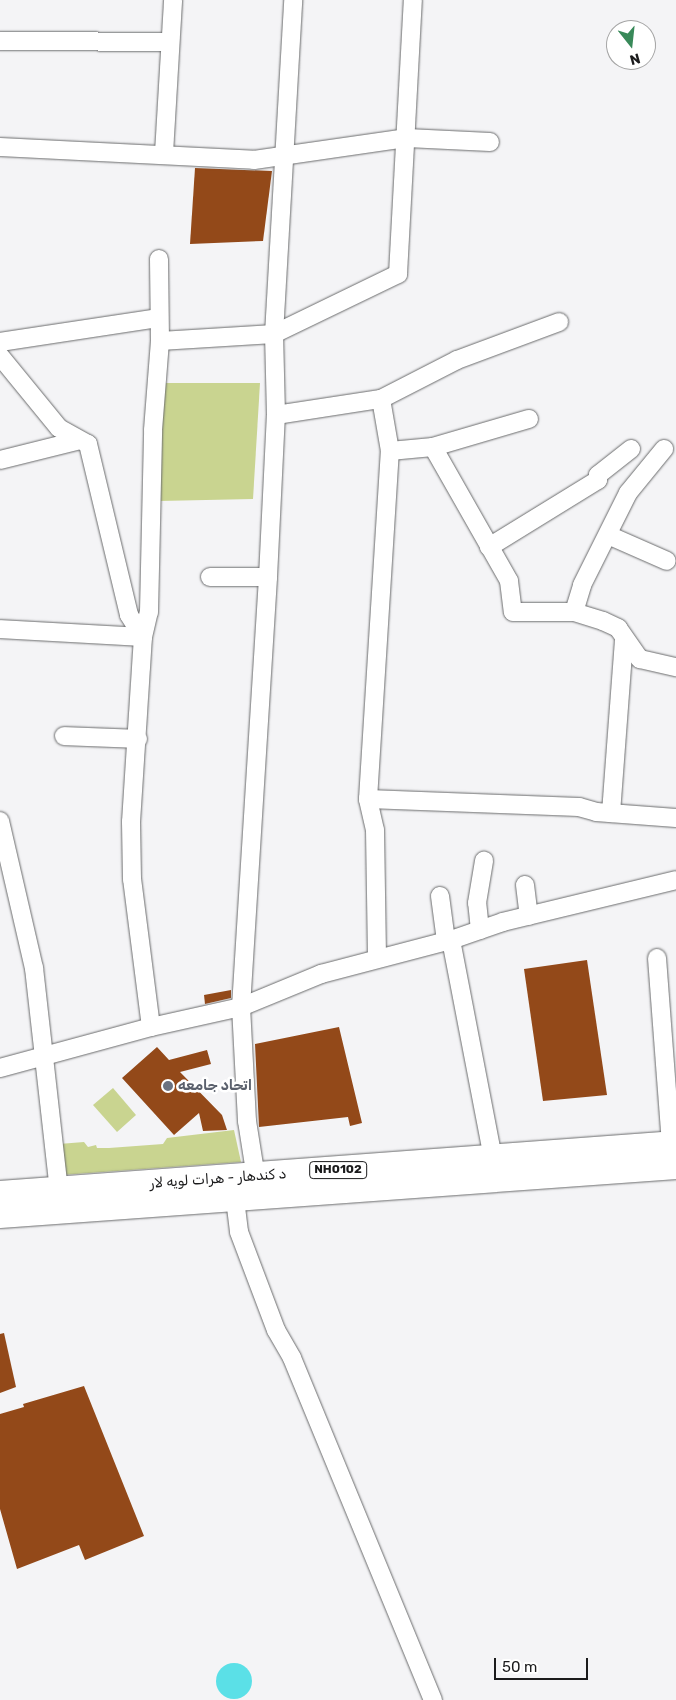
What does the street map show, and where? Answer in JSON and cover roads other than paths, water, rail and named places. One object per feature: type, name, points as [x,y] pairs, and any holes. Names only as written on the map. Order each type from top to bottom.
[{"type":"highway","name":"د کندهار - هرات لويه لار","points":[[0,1194],[59,1191],[250,1191],[493,1158],[674,1151]]},
{"type":"highway","name":"د کندهار - هرات لويه لار","points":[[0,1215],[674,1151]]},
{"type":"street","points":[[164,153],[169,42],[173,0]]},
{"type":"street","points":[[293,0],[286,155],[274,334],[276,416],[268,577],[241,1007],[250,1191],[238,1232],[276,1330],[292,1358],[433,1700]]},
{"type":"street","points":[[160,341],[274,334],[398,274],[407,138],[413,0]]},
{"type":"street","points":[[0,41],[169,42]]},
{"type":"street","points":[[1,142],[254,160],[407,138],[490,142]]},
{"type":"street","points":[[151,1027],[132,879],[131,822],[138,739],[143,637],[149,612],[153,430],[160,341],[159,259]]},
{"type":"street","points":[[0,342],[159,318]]},
{"type":"street","points":[[276,416],[381,399],[457,360],[559,322]]},
{"type":"street","points":[[3,365],[59,428],[77,441],[88,444],[129,615],[143,637]]},
{"type":"street","points":[[377,957],[375,830],[368,799],[390,451],[381,399]]},
{"type":"street","points":[[390,451],[434,447],[529,419]]},
{"type":"street","points":[[0,460],[77,441]]},
{"type":"street","points":[[434,447],[509,581],[514,612],[574,612],[618,628],[640,659],[676,667]]},
{"type":"street","points":[[490,548],[598,480],[598,475],[631,449]]},
{"type":"street","points":[[574,612],[582,585],[628,493],[664,449]]},
{"type":"street","points":[[608,535],[667,561]]},
{"type":"street","points":[[210,577],[268,577]]},
{"type":"street","points":[[0,629],[143,637]]},
{"type":"street","points":[[611,813],[624,639]]},
{"type":"street","points":[[64,736],[138,739]]},
{"type":"street","points":[[368,799],[579,807],[611,813],[676,818]]},
{"type":"street","points":[[0,821],[34,968],[59,1191]]},
{"type":"street","points":[[480,930],[477,903],[484,861]]},
{"type":"street","points":[[0,1068],[151,1027],[241,1007],[312,977],[377,957],[448,940],[529,916],[676,880]]},
{"type":"street","points":[[526,885],[529,916]]},
{"type":"street","points":[[440,896],[493,1158]]},
{"type":"street","points":[[657,958],[674,1151]]},
{"type":"water","points":[[234,1663],[247,1668],[252,1681],[247,1694],[234,1699],[221,1694],[216,1681],[221,1668]]},
{"type":"place","name":"اتحاد جامعه","points":[[168,1086]]}]
